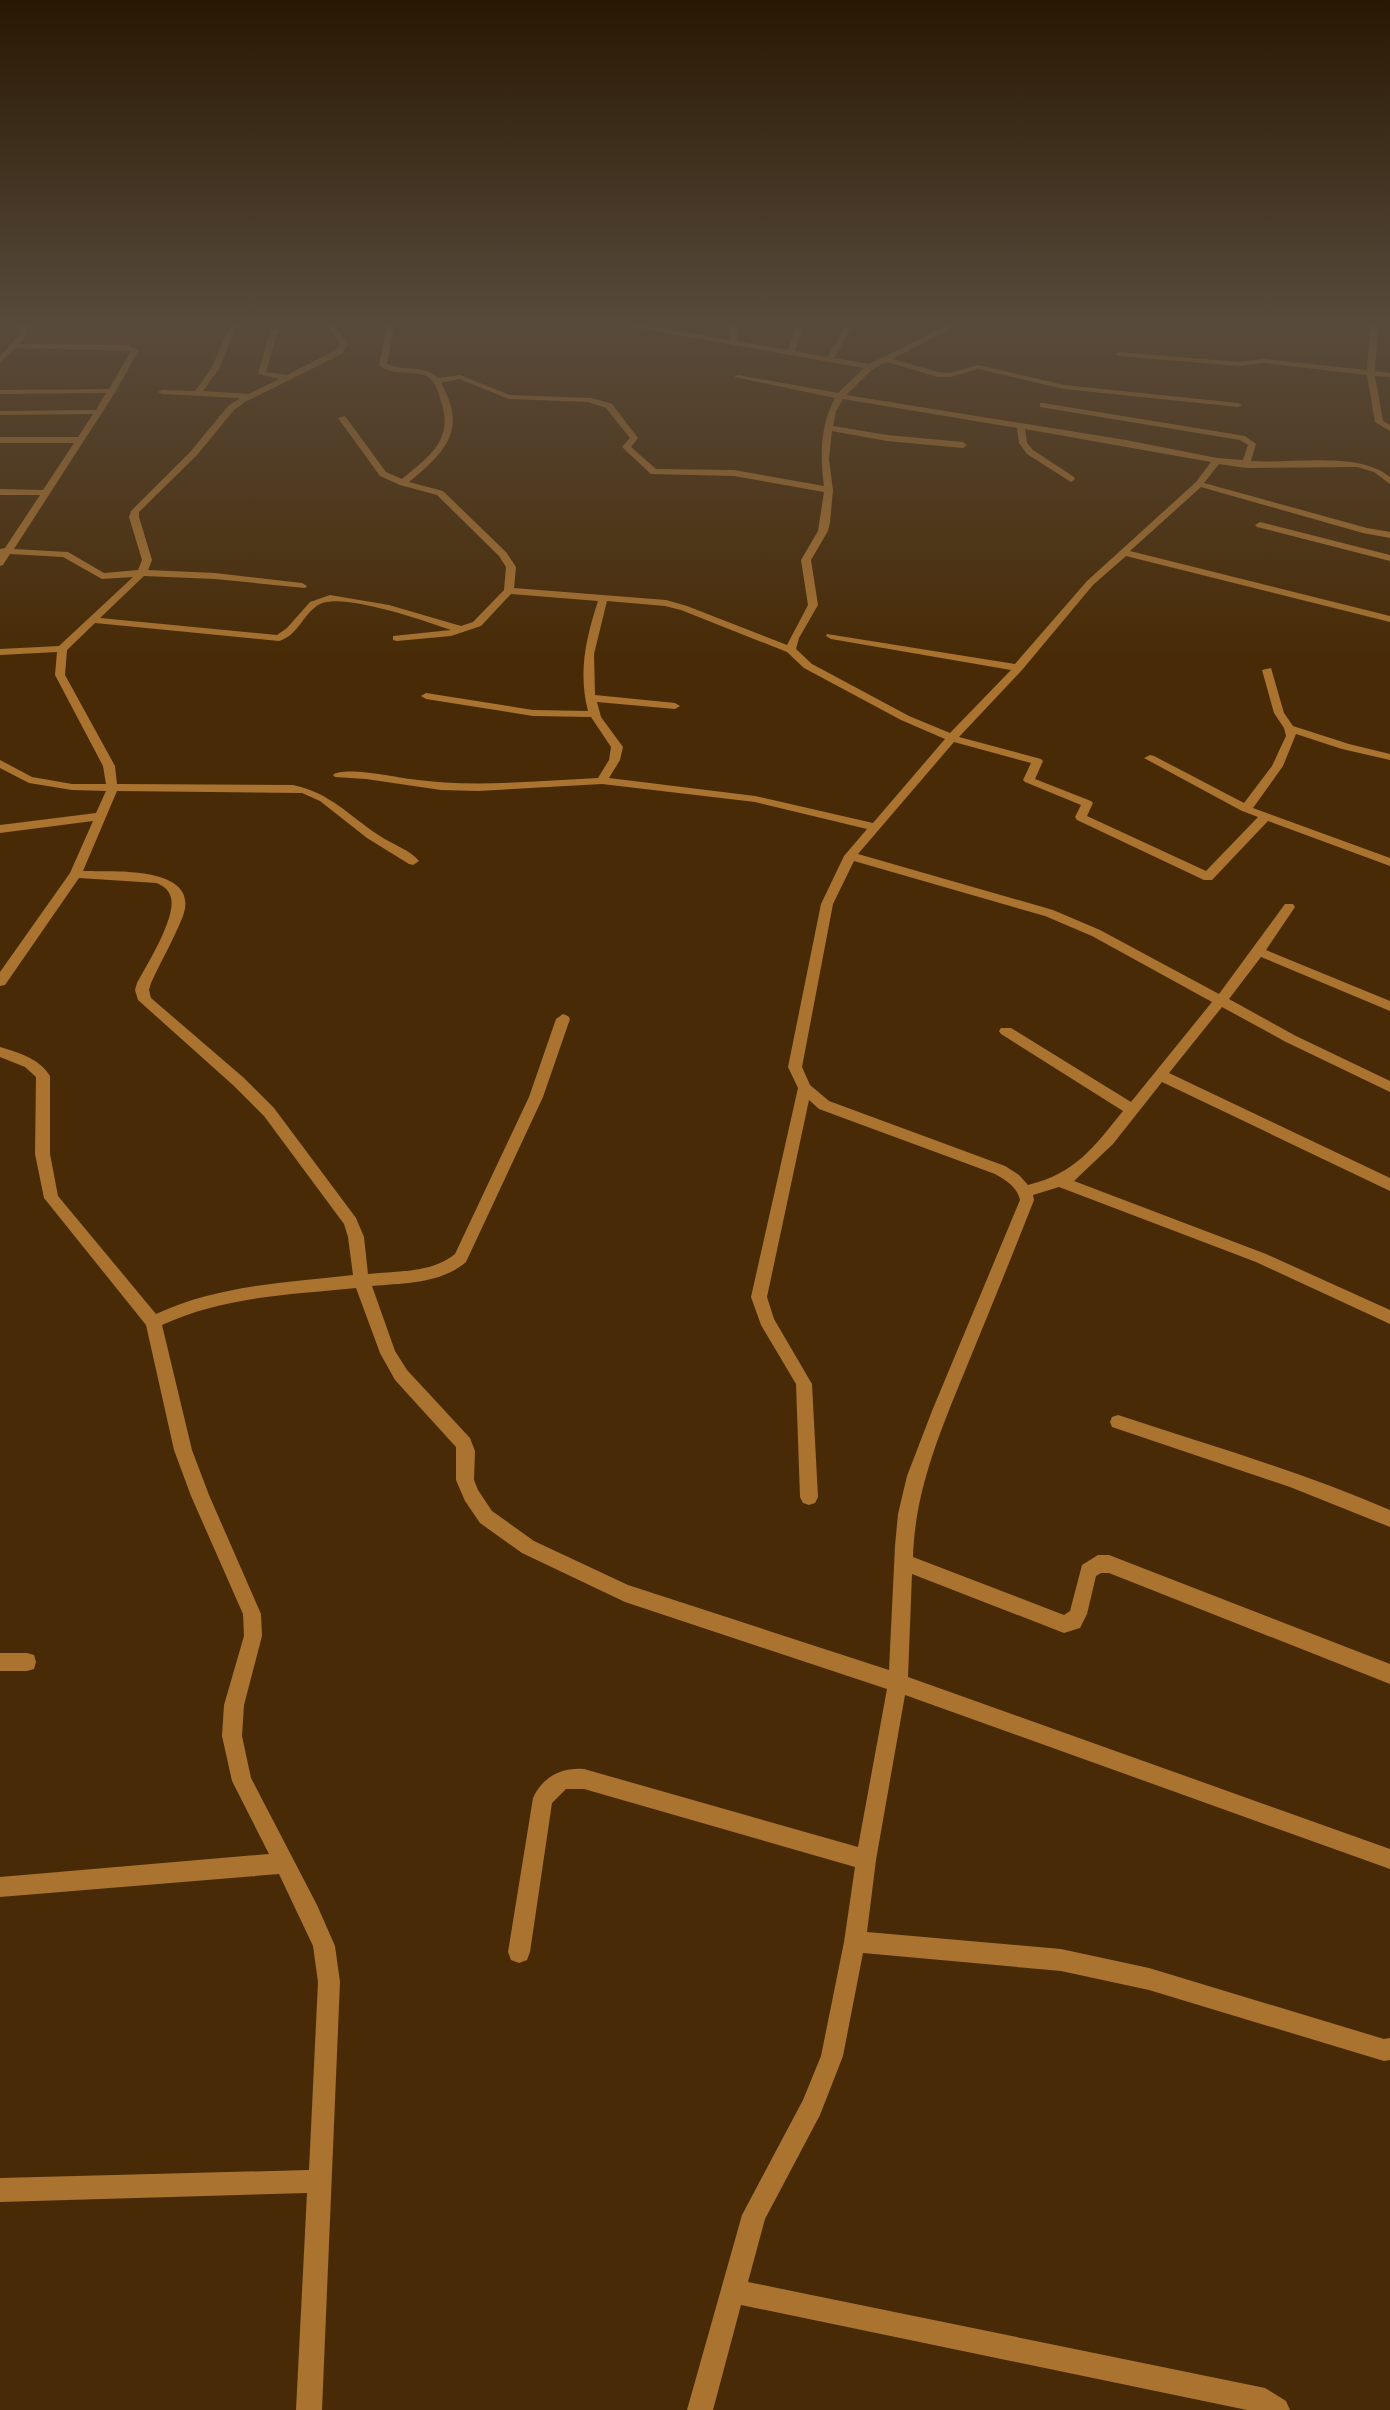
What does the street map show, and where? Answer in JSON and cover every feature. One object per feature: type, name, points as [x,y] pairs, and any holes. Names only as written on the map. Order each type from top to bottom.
[{"type":"street","points":[[0,563],[5,551],[47,493],[84,433]]},
{"type":"street","points":[[0,982],[76,874],[112,789],[109,766],[60,675],[62,649],[142,573],[147,560],[134,517],[135,511],[194,453],[210,433]]},
{"type":"street","points":[[353,433],[378,469],[386,476],[440,494],[502,554],[511,567],[509,591],[477,624],[462,630],[397,638]]},
{"type":"street","points":[[403,483],[440,451],[448,438],[448,433]]},
{"type":"street","points":[[630,433],[634,438],[626,447],[654,472],[734,473],[829,490]]},
{"type":"street","points":[[790,650],[792,640],[811,612],[812,593],[806,560],[823,531],[829,490],[825,459],[827,433]]},
{"type":"street","points":[[860,433],[963,445]]},
{"type":"street","points":[[1023,433],[1026,447],[1071,479]]},
{"type":"street","points":[[1067,433],[1246,465],[1358,464],[1377,470],[1390,481]]},
{"type":"street","points":[[1215,433],[1242,438],[1252,444],[1246,465]]},
{"type":"street","points":[[0,440],[80,440]]},
{"type":"street","points":[[700,2410],[754,2215],[812,2107],[832,2056],[855,1942],[898,1683],[907,1514],[916,1476],[940,1411],[1027,1200],[1026,1191],[1013,1177],[1000,1170],[824,1105],[805,1088],[795,1068],[826,904],[850,855],[952,738],[1018,668],[1090,583],[1126,553],[1199,484],[1217,461]]},
{"type":"street","points":[[1199,484],[1366,531],[1390,535]]},
{"type":"street","points":[[0,492],[47,493]]},
{"type":"street","points":[[1260,525],[1390,558]]},
{"type":"street","points":[[5,551],[64,554],[102,576],[142,573],[215,576],[302,586]]},
{"type":"street","points":[[1126,553],[1390,619]]},
{"type":"street","points":[[509,591],[649,600],[684,608],[790,650],[808,666],[905,718],[952,738],[1037,761],[1029,780],[1087,803],[1081,817],[1208,877],[1266,816]]},
{"type":"street","points":[[602,781],[617,755],[617,747],[594,714],[588,661],[589,644],[604,597]]},
{"type":"street","points":[[90,620],[279,638],[288,633],[316,601],[333,598],[411,612],[462,630]]},
{"type":"street","points":[[831,636],[1018,668]]},
{"type":"street","points":[[0,652],[62,649]]},
{"type":"street","points":[[1246,809],[1281,759],[1291,736],[1289,728],[1279,713],[1267,670]]},
{"type":"street","points":[[426,696],[534,713],[594,714]]},
{"type":"street","points":[[591,698],[675,706]]},
{"type":"street","points":[[1289,728],[1346,747],[1390,757]]},
{"type":"street","points":[[1150,758],[1246,809],[1390,862]]},
{"type":"street","points":[[0,763],[29,780],[72,788],[293,788],[309,790],[329,801],[364,830],[413,861]]},
{"type":"street","points":[[339,775],[366,776],[441,787],[478,788],[602,781],[755,799],[876,827]]},
{"type":"street","points":[[0,829],[101,816]]},
{"type":"street","points":[[850,855],[1049,913],[1096,933],[1291,1039],[1390,1087]]},
{"type":"street","points":[[76,874],[158,879],[169,884],[176,891],[180,904],[177,915],[144,983],[142,990],[145,1000],[238,1082],[269,1113],[351,1222],[356,1237],[361,1280],[388,1353],[401,1375],[464,1443],[465,1480],[474,1500],[486,1517],[528,1546],[625,1593],[898,1683],[1390,1858]]},
{"type":"street","points":[[1026,1191],[1061,1182],[1089,1160],[1260,952],[1289,907]]},
{"type":"street","points":[[1260,952],[1390,1006]]},
{"type":"street","points":[[153,1322],[205,1300],[428,1274],[450,1268],[461,1258],[536,1097],[563,1019]]},
{"type":"street","points":[[1006,1031],[1132,1110]]},
{"type":"street","points":[[0,1052],[31,1064],[43,1076],[42,1155],[45,1181],[51,1198],[153,1322],[183,1450],[200,1496],[252,1614],[253,1636],[234,1705],[232,1736],[242,1781],[310,1912],[324,1946],[330,1982],[309,2410]]},
{"type":"street","points":[[1160,1075],[1390,1185]]},
{"type":"street","points":[[805,1088],[759,1297],[762,1314],[797,1367],[804,1384],[809,1497]]},
{"type":"street","points":[[1061,1182],[1261,1258],[1390,1317]]},
{"type":"street","points":[[1118,1422],[1358,1504],[1390,1520]]},
{"type":"street","points":[[903,1562],[1064,1624],[1073,1622],[1078,1614],[1088,1571],[1098,1564],[1109,1564],[1390,1674]]},
{"type":"street","points":[[0,1662],[27,1662]]},
{"type":"street","points":[[519,1952],[543,1798],[556,1783],[570,1777],[584,1779],[867,1860]]},
{"type":"street","points":[[0,1887],[283,1863]]},
{"type":"street","points":[[855,1942],[1061,1960],[1149,1979],[1384,2050],[1390,2049]]},
{"type":"street","points":[[0,2190],[319,2181]]},
{"type":"street","points":[[732,2291],[1265,2401],[1278,2410]]}]
